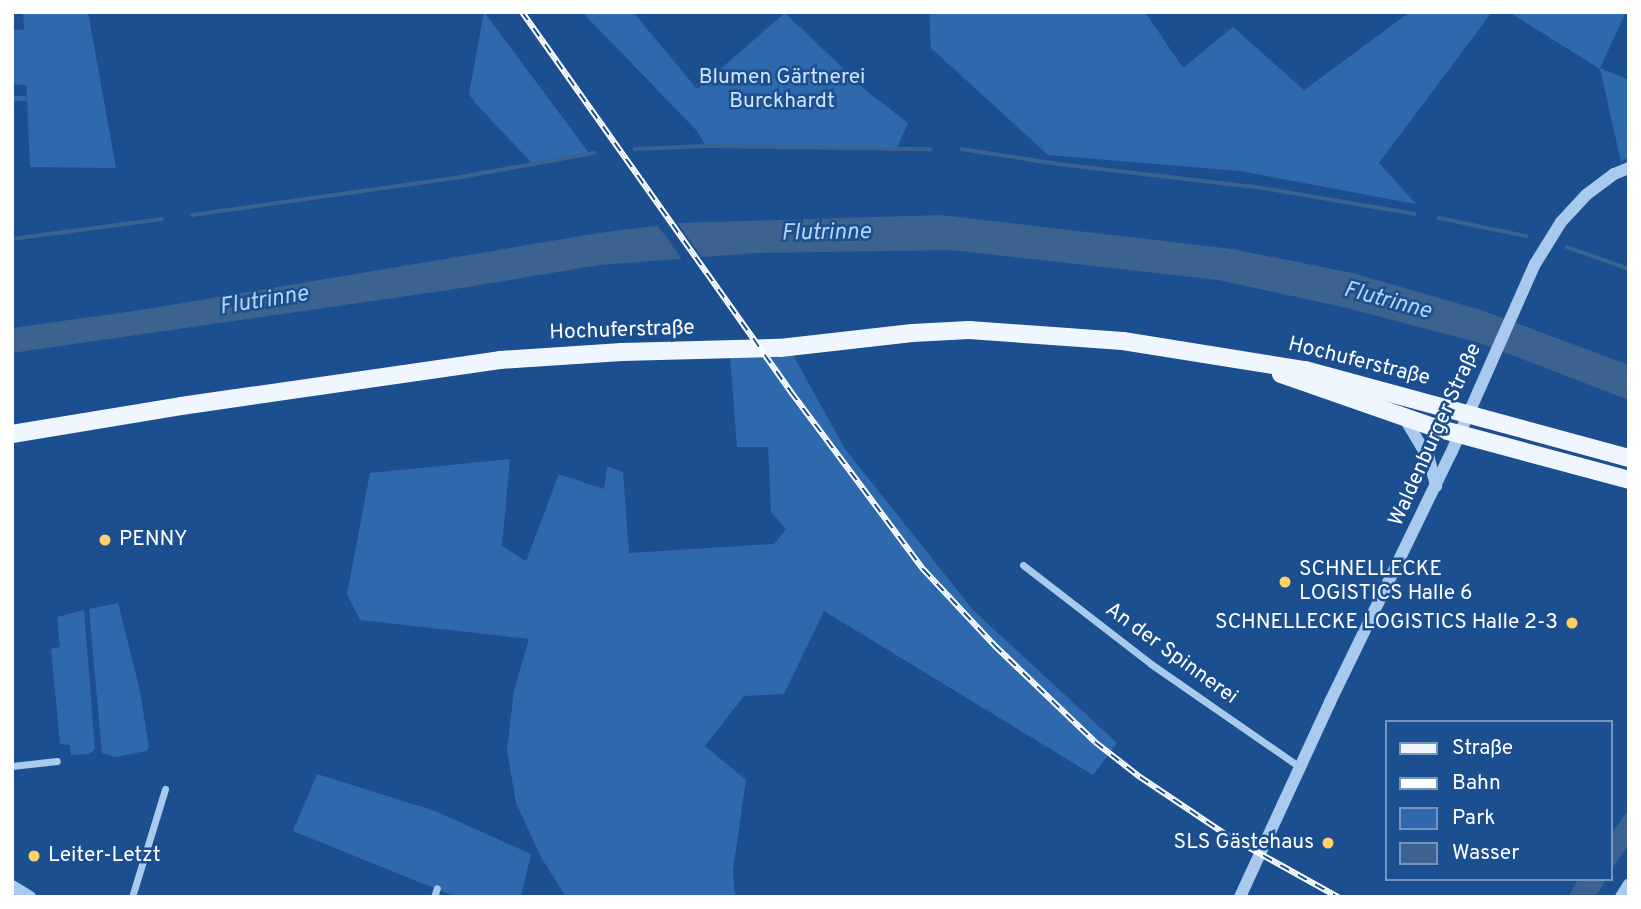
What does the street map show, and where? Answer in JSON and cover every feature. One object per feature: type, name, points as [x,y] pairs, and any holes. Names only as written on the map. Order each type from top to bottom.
[{"type":"main road","name":"Hochuferstraße","points":[[12,434],[206,402],[557,355],[780,348],[912,333],[969,330],[1111,340],[1237,359],[1361,383],[1629,458]]},
{"type":"main road","name":"Hochuferstraße","points":[[1237,359],[1405,419],[1629,480]]},
{"type":"street","name":"Waldenburger Straße","points":[[1240,897],[1329,702],[1460,435],[1476,393],[1535,264],[1561,222],[1586,195],[1614,174],[1629,168]]},
{"type":"street","points":[[1405,419],[1429,459],[1436,486]]},
{"type":"street","name":"An der Spinnerei","points":[[1023,565],[1151,664],[1301,768]]},
{"type":"street","points":[[12,766],[57,761]]},
{"type":"street","points":[[132,897],[165,789]]},
{"type":"street","points":[[1621,897],[1629,884]]},
{"type":"street","points":[[12,886],[30,897]]},
{"type":"green space","points":[[23,12],[88,12],[116,168],[30,167],[27,99],[12,101],[12,96],[27,96],[26,85],[12,84],[12,29],[24,30]]},
{"type":"green space","points":[[484,12],[589,153],[532,163],[476,104],[469,94]]},
{"type":"green space","name":"Blumen Gärtnerei Burckhardt","points":[[582,12],[633,12],[697,89],[785,13],[868,92],[908,123],[896,150],[706,146],[697,131]]},
{"type":"green space","points":[[929,12],[1145,12],[1183,68],[1233,27],[1304,90],[1410,12],[1492,12],[1379,163],[1416,204],[1240,171],[1048,155],[931,48]]},
{"type":"green space","points":[[1509,12],[1626,12],[1600,68],[1629,80],[1629,157],[1621,162],[1600,69]]},
{"type":"green space","points":[[792,353],[845,449],[973,610],[1117,743],[1093,775],[824,611],[784,694],[744,696],[705,746],[746,780],[733,871],[735,897],[566,897],[541,857],[516,803],[507,750],[514,690],[529,639],[360,620],[347,594],[370,473],[510,459],[502,546],[526,561],[559,474],[604,489],[607,466],[623,472],[629,553],[774,544],[786,529],[771,512],[768,447],[737,447],[730,357]]},
{"type":"green space","points":[[118,603],[140,691],[149,748],[146,751],[115,757],[102,753],[89,609]]},
{"type":"green space","points":[[84,610],[95,749],[89,754],[71,755],[70,745],[60,744],[51,649],[60,647],[57,617]]},
{"type":"green space","points":[[317,774],[435,811],[531,854],[521,897],[456,897],[293,831]]},
{"type":"water","name":"Flutrinne","points":[[940,215],[1232,249],[1352,273],[1481,310],[1629,365],[1629,400],[1480,343],[1343,307],[1218,280],[951,250],[756,253],[600,265],[449,290],[12,353],[12,328],[141,310],[599,233],[679,223]]},
{"type":"water","points":[[1629,809],[1629,844],[1613,867],[1613,831]]},
{"type":"water","points":[[1577,881],[1605,881],[1596,897],[1568,897]]},
{"type":"pier","points":[[675,220],[704,260],[684,262],[656,223]]},
{"type":"waterway","points":[[635,149],[706,146],[930,149]]},
{"type":"waterway","points":[[962,149],[1058,164],[1263,188],[1415,214]]},
{"type":"waterway","points":[[192,215],[461,177],[594,153]]},
{"type":"waterway","points":[[1439,218],[1526,236]]},
{"type":"waterway","points":[[12,239],[162,219]]},
{"type":"waterway","points":[[1567,247],[1629,269]]},
{"type":"railway","points":[[522,12],[791,392],[923,569],[994,645],[1095,742],[1140,777],[1228,836],[1338,897]]},
{"type":"place","name":"PENNY","points":[[105,540]]},
{"type":"place","name":"SCHNELLECKE LOGISTICS Halle 6","points":[[1285,582]]},
{"type":"place","name":"SCHNELLECKE LOGISTICS Halle 2-3","points":[[1572,623]]},
{"type":"place","name":"SLS Gästehaus","points":[[1328,843]]},
{"type":"place","name":"Leiter-Letzt","points":[[34,856]]}]
